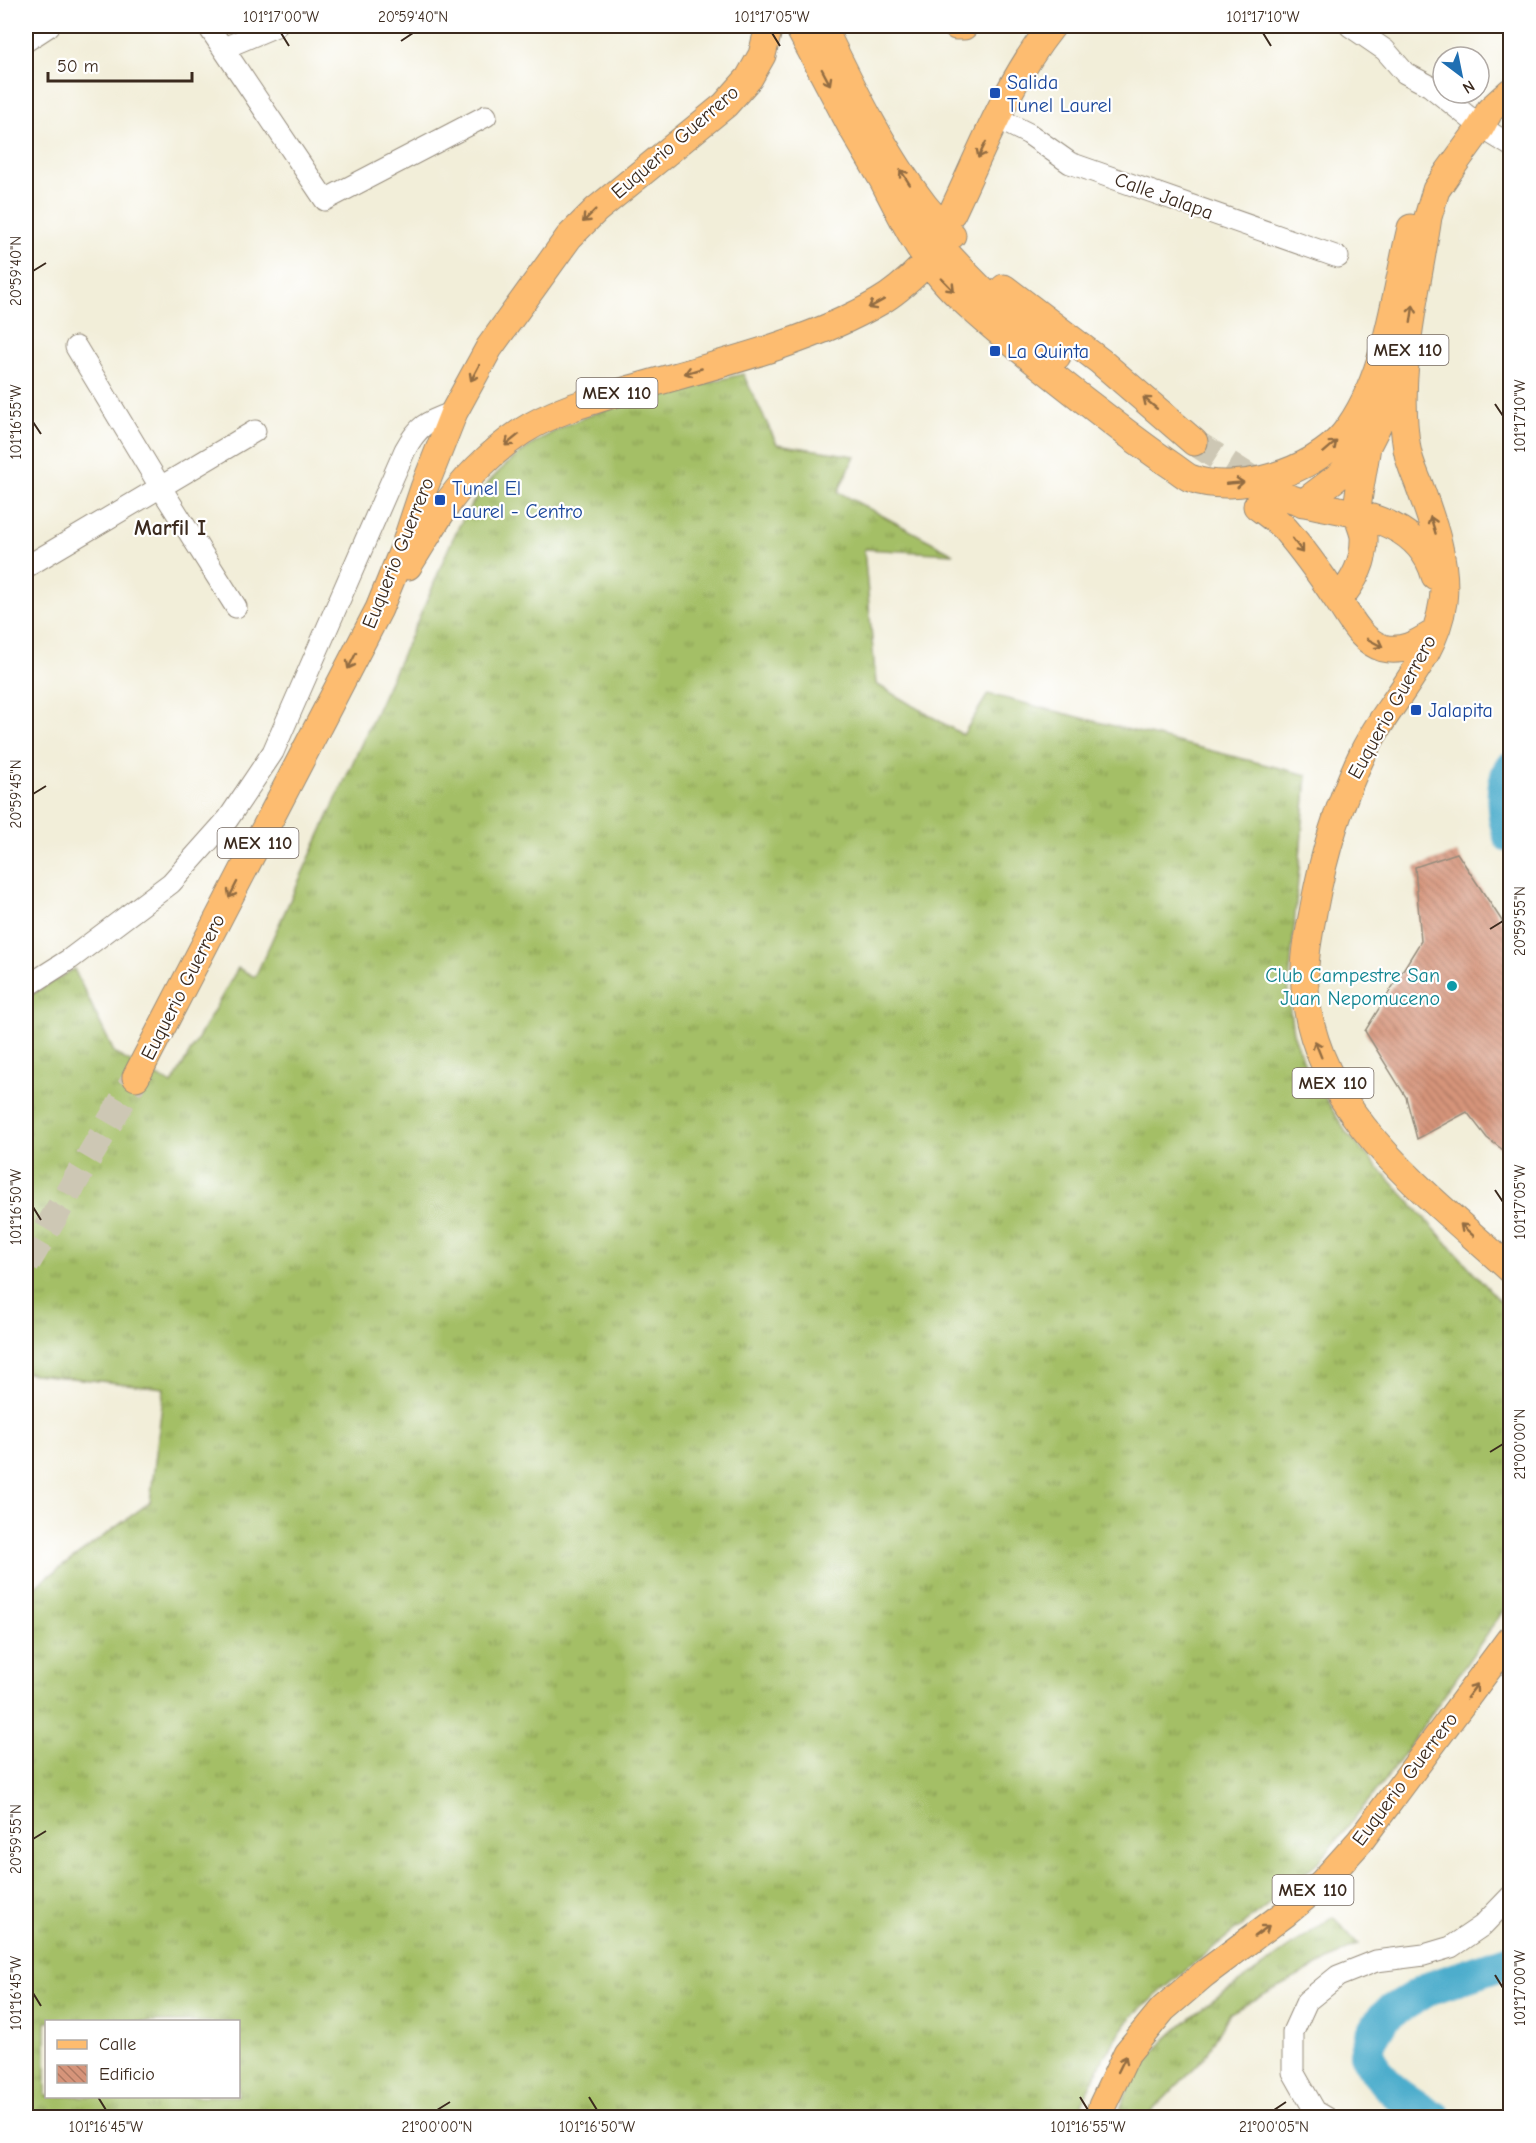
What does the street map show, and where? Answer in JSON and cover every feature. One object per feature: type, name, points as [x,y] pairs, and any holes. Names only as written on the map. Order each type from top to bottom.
[{"type":"main road","name":"Euquerio Guerrero","points":[[136,1077],[379,609],[454,412],[489,348],[569,237],[596,210],[725,105],[749,78],[762,55],[770,26]]},
{"type":"main road","points":[[798,26],[915,242],[937,273],[966,303],[1027,356],[1150,451],[1190,478],[1221,484],[1279,475],[1303,466],[1326,451],[1343,434],[1360,410],[1374,380],[1395,307],[1414,213],[1428,182],[1481,119]]},
{"type":"main road","points":[[822,26],[854,92],[924,205],[1009,292],[1100,361],[1190,450],[1040,343],[959,268],[884,182]]},
{"type":"main road","points":[[956,26],[964,26]]},
{"type":"main road","points":[[952,213],[1016,79],[1037,44],[1052,26]]},
{"type":"main road","name":"MEX 110","points":[[1443,603],[1444,581],[1439,547],[1407,453],[1402,393],[1428,217],[1436,190],[1481,119],[1510,92]]},
{"type":"main road","name":"MEX 110","points":[[379,609],[442,511],[459,489],[490,458],[521,432],[549,417],[580,405],[735,359],[826,327],[880,302],[906,284],[921,268]]},
{"type":"main road","points":[[1303,502],[1340,475],[1367,446],[1405,371]]},
{"type":"main road","points":[[1338,600],[1357,574],[1363,547],[1364,535],[1357,513],[1367,446]]},
{"type":"main road","points":[[1434,633],[1402,649],[1375,645],[1362,636],[1263,498],[1303,502],[1357,513],[1410,536],[1431,563],[1443,603]]},
{"type":"main road","name":"Euquerio Guerrero","points":[[1443,603],[1434,633],[1419,667],[1365,748],[1330,832],[1309,936],[1305,988],[1314,1040],[1330,1078],[1358,1121],[1389,1160],[1510,1269]]},
{"type":"main road","name":"Euquerio Guerrero","points":[[1098,2118],[1101,2106],[1128,2053],[1162,2009],[1323,1882],[1360,1841],[1510,1639]]},
{"type":"street","points":[[26,42],[49,26]]},
{"type":"street","points":[[208,26],[326,200],[486,116]]},
{"type":"street","points":[[224,48],[276,26]]},
{"type":"street","points":[[1350,26],[1385,50],[1405,73],[1430,86],[1481,119],[1510,145]]},
{"type":"street","name":"Calle Jalapa","points":[[998,118],[1029,134],[1070,163],[1338,257]]},
{"type":"street","points":[[76,347],[236,607]]},
{"type":"street","points":[[26,987],[70,959],[171,883],[228,819],[273,753],[405,450],[415,432],[432,420],[454,412]]},
{"type":"street","points":[[26,567],[255,431]]},
{"type":"street","points":[[1328,2118],[1315,2111],[1293,2072],[1293,2032],[1307,2001],[1338,1976],[1376,1961],[1424,1955],[1451,1947],[1482,1926],[1510,1897]]},
{"type":"green space","points":[[743,374],[777,444],[855,456],[838,492],[954,554],[864,549],[876,684],[963,735],[988,694],[1307,775],[1288,997],[1293,1033],[1305,1065],[1346,1132],[1510,1312],[1510,1601],[1386,1779],[1324,1856],[1289,1888],[1199,1959],[1132,2016],[1108,2050],[1085,2096],[1078,2117],[26,2117],[26,1593],[150,1502],[164,1388],[26,1373],[26,998],[74,969],[115,1054],[172,1084],[238,968],[255,977],[453,538],[475,500],[509,462],[538,441],[602,410]]},
{"type":"green space","points":[[1333,1917],[1358,1944],[1230,2013],[1205,2057],[1146,2117],[1118,2117],[1126,2094],[1138,2072],[1170,2035],[1210,2003]]},
{"type":"building","name":"Club Campestre San Juan Nepomuceno","points":[[1457,853],[1510,933],[1510,1155],[1487,1138],[1467,1112],[1417,1139],[1406,1097],[1365,1031],[1421,941],[1415,867]]},
{"type":"waterway","points":[[1510,769],[1504,793],[1510,836]]},
{"type":"waterway","points":[[1435,2118],[1395,2092],[1381,2077],[1366,2054],[1371,2038],[1384,2016],[1430,1988],[1510,1961]]},
{"type":"tunnel","points":[[1194,442],[1269,490]]},
{"type":"tunnel","points":[[26,1265],[136,1077]]},
{"type":"place","name":"Salida Tunel Laurel","points":[[995,93]]},
{"type":"place","name":"La Quinta","points":[[995,351]]},
{"type":"place","name":"Tunel El Laurel - Centro","points":[[440,500]]},
{"type":"place","name":"Jalapita","points":[[1416,710]]},
{"type":"place","name":"Club Campestre San Juan Nepomuceno","points":[[1452,986]]},
{"type":"district","name":"Marfil I","points":[[170,528]]}]
